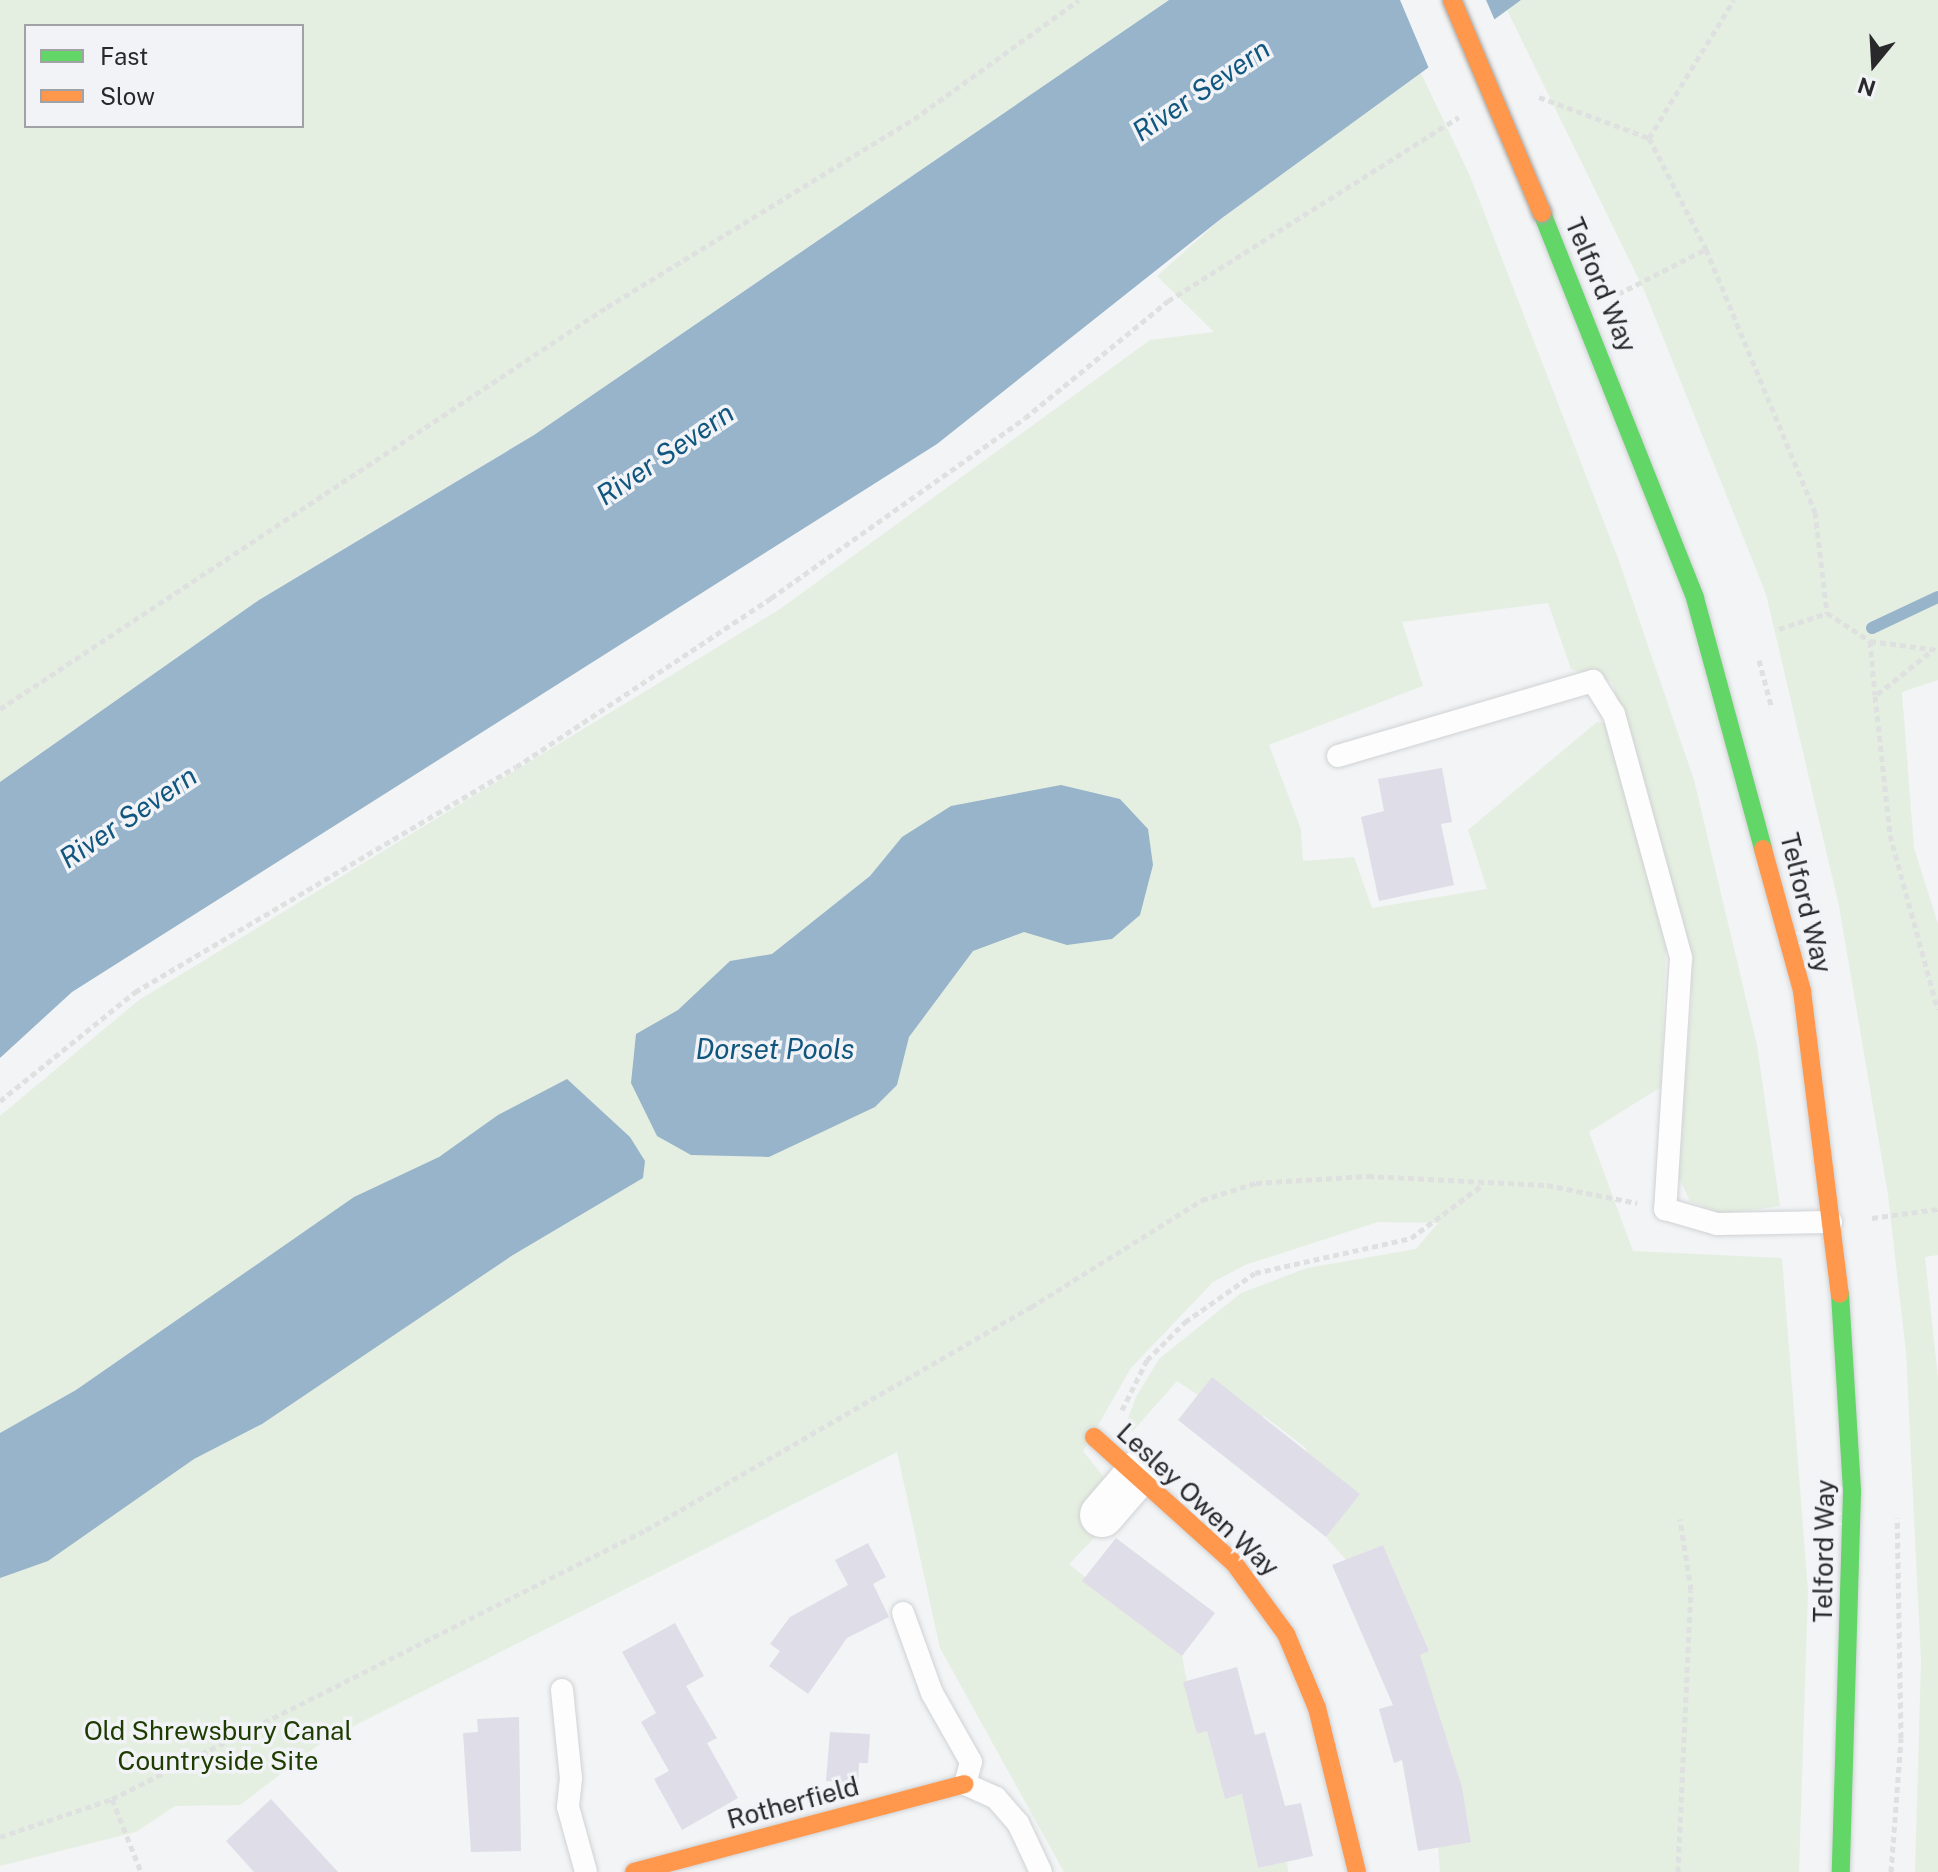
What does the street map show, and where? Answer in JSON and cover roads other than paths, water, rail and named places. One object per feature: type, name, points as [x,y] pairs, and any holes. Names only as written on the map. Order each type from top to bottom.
[{"type":"main road","name":"Telford Way","points":[[1452,0],[1664,511],[1742,754],[1802,991],[1831,1222],[1852,1492],[1841,1872]]},
{"type":"main road","name":"Lesley Owen Way","points":[[1094,1437],[1139,1472],[1234,1563],[1286,1634],[1317,1708],[1357,1872]]},
{"type":"main road","name":"Rotherfield","points":[[634,1872],[965,1784]]},
{"type":"street","points":[[1102,1515],[1139,1472]]},
{"type":"lane","points":[[1338,756],[1593,681],[1614,714],[1681,958],[1665,1209],[1717,1224],[1831,1222]]},
{"type":"lane","points":[[903,1613],[932,1693],[971,1762],[965,1784],[996,1798],[1018,1823],[1041,1872]]},
{"type":"lane","points":[[562,1690],[571,1778],[568,1807],[586,1872]]},
{"type":"water","name":"River Severn","points":[[1169,0],[1521,0],[1222,218],[937,444],[72,992],[0,1058],[0,782],[259,600],[534,435]]},
{"type":"water","name":"Dorset Pools","points":[[1061,785],[1120,799],[1148,829],[1153,865],[1140,915],[1112,939],[1067,945],[1024,932],[973,951],[909,1037],[897,1085],[875,1107],[769,1157],[691,1155],[657,1136],[631,1083],[636,1034],[678,1010],[730,961],[772,954],[870,876],[902,837],[951,806]]},
{"type":"water","points":[[567,1079],[630,1137],[645,1161],[643,1178],[513,1255],[262,1424],[194,1459],[48,1561],[0,1578],[0,1433],[76,1390],[354,1197],[439,1157],[498,1115]]},
{"type":"waterway","points":[[1872,628],[1938,597]]},
{"type":"park label","name":"Old Shrewsbury Canal Countryside Site","points":[[218,1746]]}]
